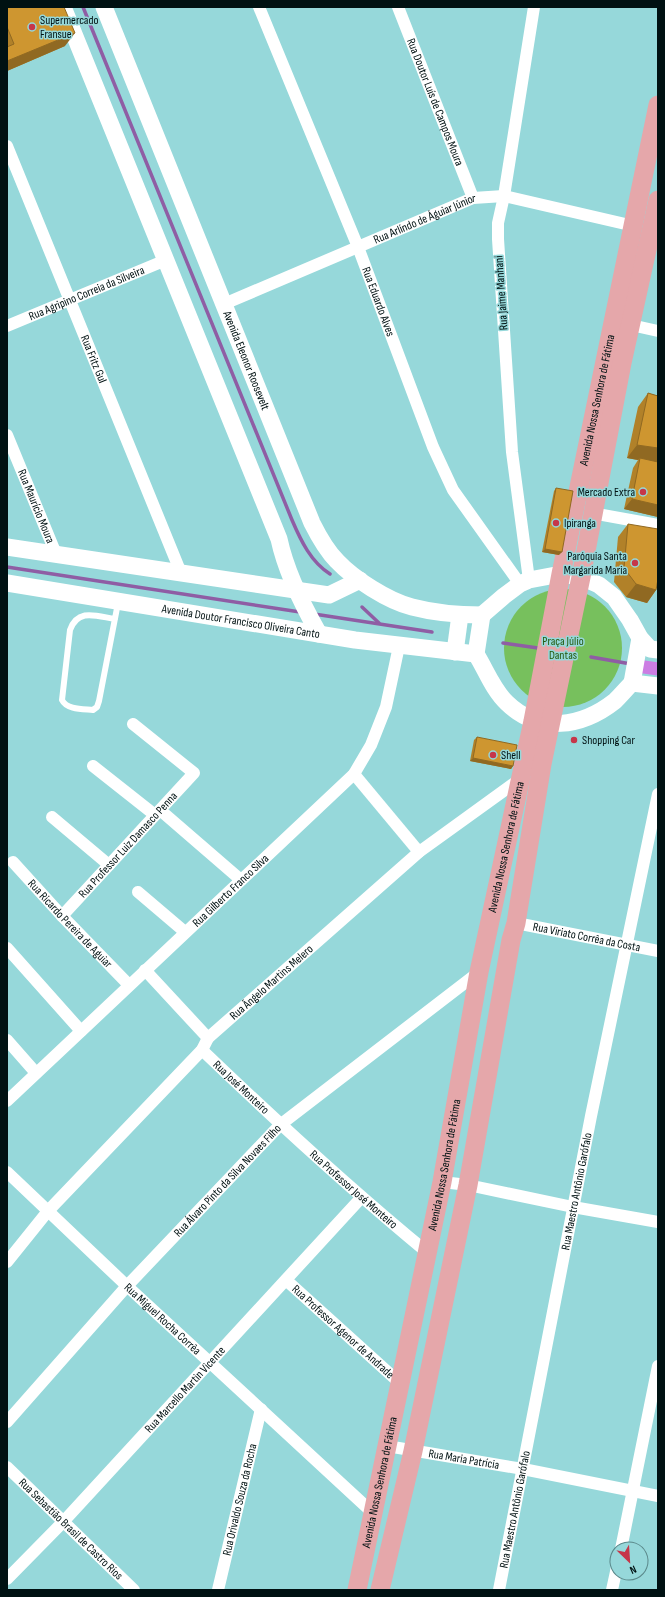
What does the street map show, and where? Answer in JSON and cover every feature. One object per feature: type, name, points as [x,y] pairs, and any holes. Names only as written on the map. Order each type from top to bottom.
[{"type":"main road","name":"Avenida Nossa Senhora de Fátima","points":[[380,1590],[413,1451],[468,1185],[511,940],[516,923],[542,764],[542,722],[561,574],[658,105]]},
{"type":"main road","name":"Avenida Nossa Senhora de Fátima","points":[[357,1590],[428,1253],[479,972],[520,779],[542,722],[581,577],[622,362],[658,200]]},
{"type":"street","points":[[63,7],[279,539],[283,556],[297,590],[318,631]]},
{"type":"street","name":"Avenida Eleonor Roosevelt","points":[[104,7],[321,542],[337,562],[387,598],[410,607],[460,615],[482,615]]},
{"type":"street","name":"Rua Eduardo Alves","points":[[259,7],[358,247],[433,447],[453,490],[525,582]]},
{"type":"street","name":"Rua Doutor Luís de Campos Moura","points":[[398,7],[473,198]]},
{"type":"street","name":"Rua Jaime Manhani","points":[[525,582],[512,452],[499,263],[498,223],[504,196],[534,7]]},
{"type":"street","name":"Rua Fritz Gul","points":[[7,146],[181,573]]},
{"type":"street","name":"Rua Arlíndo de Águiar Júnior","points":[[224,304],[473,198],[504,196],[634,226]]},
{"type":"street","name":"Rua Agripino Correia da Silveira","points":[[7,326],[166,260]]},
{"type":"street","points":[[631,325],[658,331]]},
{"type":"street","name":"Rua Maurício Moura","points":[[7,435],[56,554]]},
{"type":"street","points":[[592,513],[658,525]]},
{"type":"street","points":[[7,547],[329,595],[360,580]]},
{"type":"street","points":[[561,574],[581,577],[599,585],[614,597],[630,620],[639,645],[632,679],[615,700],[597,712],[579,720],[563,724],[542,722],[507,703],[499,693],[476,654],[482,615],[525,582],[561,574]]},
{"type":"street","name":"Avenida Doutor Francisco Oliveira Canto","points":[[7,583],[318,631],[399,646],[476,654]]},
{"type":"street","points":[[455,652],[460,615]]},
{"type":"street","points":[[639,645],[658,650]]},
{"type":"street","name":"Rua Gilberto Franco Silva","points":[[7,1101],[354,774],[371,745],[386,707],[399,646]]},
{"type":"street","points":[[632,679],[658,686]]},
{"type":"street","name":"Rua Professor Luiz Damasco Penna","points":[[62,916],[194,774],[132,724]]},
{"type":"street","points":[[93,766],[158,813],[241,880]]},
{"type":"street","points":[[354,774],[419,852]]},
{"type":"street","name":"Rua Ângelo Martins Melero","points":[[7,1262],[48,1211],[202,1050],[208,1038],[419,852],[520,779]]},
{"type":"street","name":"Rua Maestro Antônio Garófalo","points":[[499,1590],[573,1207],[658,794]]},
{"type":"street","points":[[52,817],[109,865]]},
{"type":"street","name":"Rua Ricardo Pereira de Aguiar","points":[[13,862],[62,916],[129,985]]},
{"type":"street","points":[[138,892],[185,932]]},
{"type":"street","name":"Rua Viriato Corrêa da Costa","points":[[516,923],[658,952]]},
{"type":"street","points":[[7,948],[81,1031]]},
{"type":"street","points":[[145,970],[208,1038]]},
{"type":"street","name":"Rua Álvaro Pinto da Silva Novaes Filho","points":[[7,1422],[127,1286],[280,1125],[479,972]]},
{"type":"street","points":[[7,1040],[36,1073]]},
{"type":"street","name":"Rua José Monteiro","points":[[202,1050],[280,1125]]},
{"type":"street","name":"Rua Professor José Monteiro","points":[[280,1125],[361,1198],[428,1253]]},
{"type":"street","name":"Rua Miguel Rocha Corrêa","points":[[7,1172],[127,1286],[373,1513]]},
{"type":"street","points":[[442,1182],[468,1185],[573,1207],[658,1222]]},
{"type":"street","name":"Rua Marcello Martin Vicente","points":[[7,1579],[64,1522],[361,1198]]},
{"type":"street","name":"Rua Professor Agenor de Andrade","points":[[286,1280],[400,1384]]},
{"type":"street","points":[[623,1541],[658,1366]]},
{"type":"street","name":"Rua Orivaldo Souza da Rocha","points":[[218,1590],[261,1409]]},
{"type":"street","name":"Rua Maria Patrícia","points":[[387,1446],[523,1469],[658,1496]]},
{"type":"street","name":"Rua Sebastião Brasil de Castro Rios","points":[[7,1468],[134,1590]]},
{"type":"lane","points":[[114,619],[90,614],[79,617],[73,622],[70,630],[62,700],[64,704],[69,707],[93,710],[97,707],[118,601]]},
{"type":"green space","name":"Praça Júlio Dantas","points":[[563,589],[574,590],[586,594],[605,606],[617,625],[621,637],[621,659],[617,671],[605,690],[586,702],[574,706],[563,707],[552,706],[540,702],[521,690],[509,671],[505,659],[504,648],[505,637],[509,625],[521,606],[540,594],[552,590]]},
{"type":"building","name":"Supermercado Fransue","points":[[7,7],[64,7],[75,33],[7,61],[7,47],[14,44],[7,27]]},
{"type":"building","points":[[648,393],[658,396],[658,448],[637,445]]},
{"type":"building","points":[[640,458],[658,462],[658,505],[632,499]]},
{"type":"building","name":"Ipiranga","points":[[556,488],[573,491],[562,552],[545,549]]},
{"type":"building","points":[[628,524],[658,529],[658,579],[656,590],[636,584],[624,568]]},
{"type":"building","name":"Shell","points":[[477,737],[517,745],[513,766],[473,758]]},
{"type":"waterway","points":[[83,7],[292,520],[307,550],[317,563],[330,574]]},
{"type":"waterway","points":[[7,567],[300,612]]},
{"type":"waterway","points":[[362,607],[379,623]]},
{"type":"waterway","points":[[314,614],[432,632]]},
{"type":"waterway","points":[[503,643],[538,648]]},
{"type":"waterway","points":[[591,657],[631,664]]},
{"type":"waterway","points":[[637,666],[658,669]]},
{"type":"place","name":"Supermercado Fransue","points":[[32,27]]},
{"type":"place","name":"Mercado Extra","points":[[643,492]]},
{"type":"place","name":"Ipiranga","points":[[556,523]]},
{"type":"place","name":"Paróquia Santa Margarida Maria","points":[[635,563]]},
{"type":"place","name":"Shopping Car","points":[[574,740]]},
{"type":"place","name":"Shell","points":[[493,755]]}]
